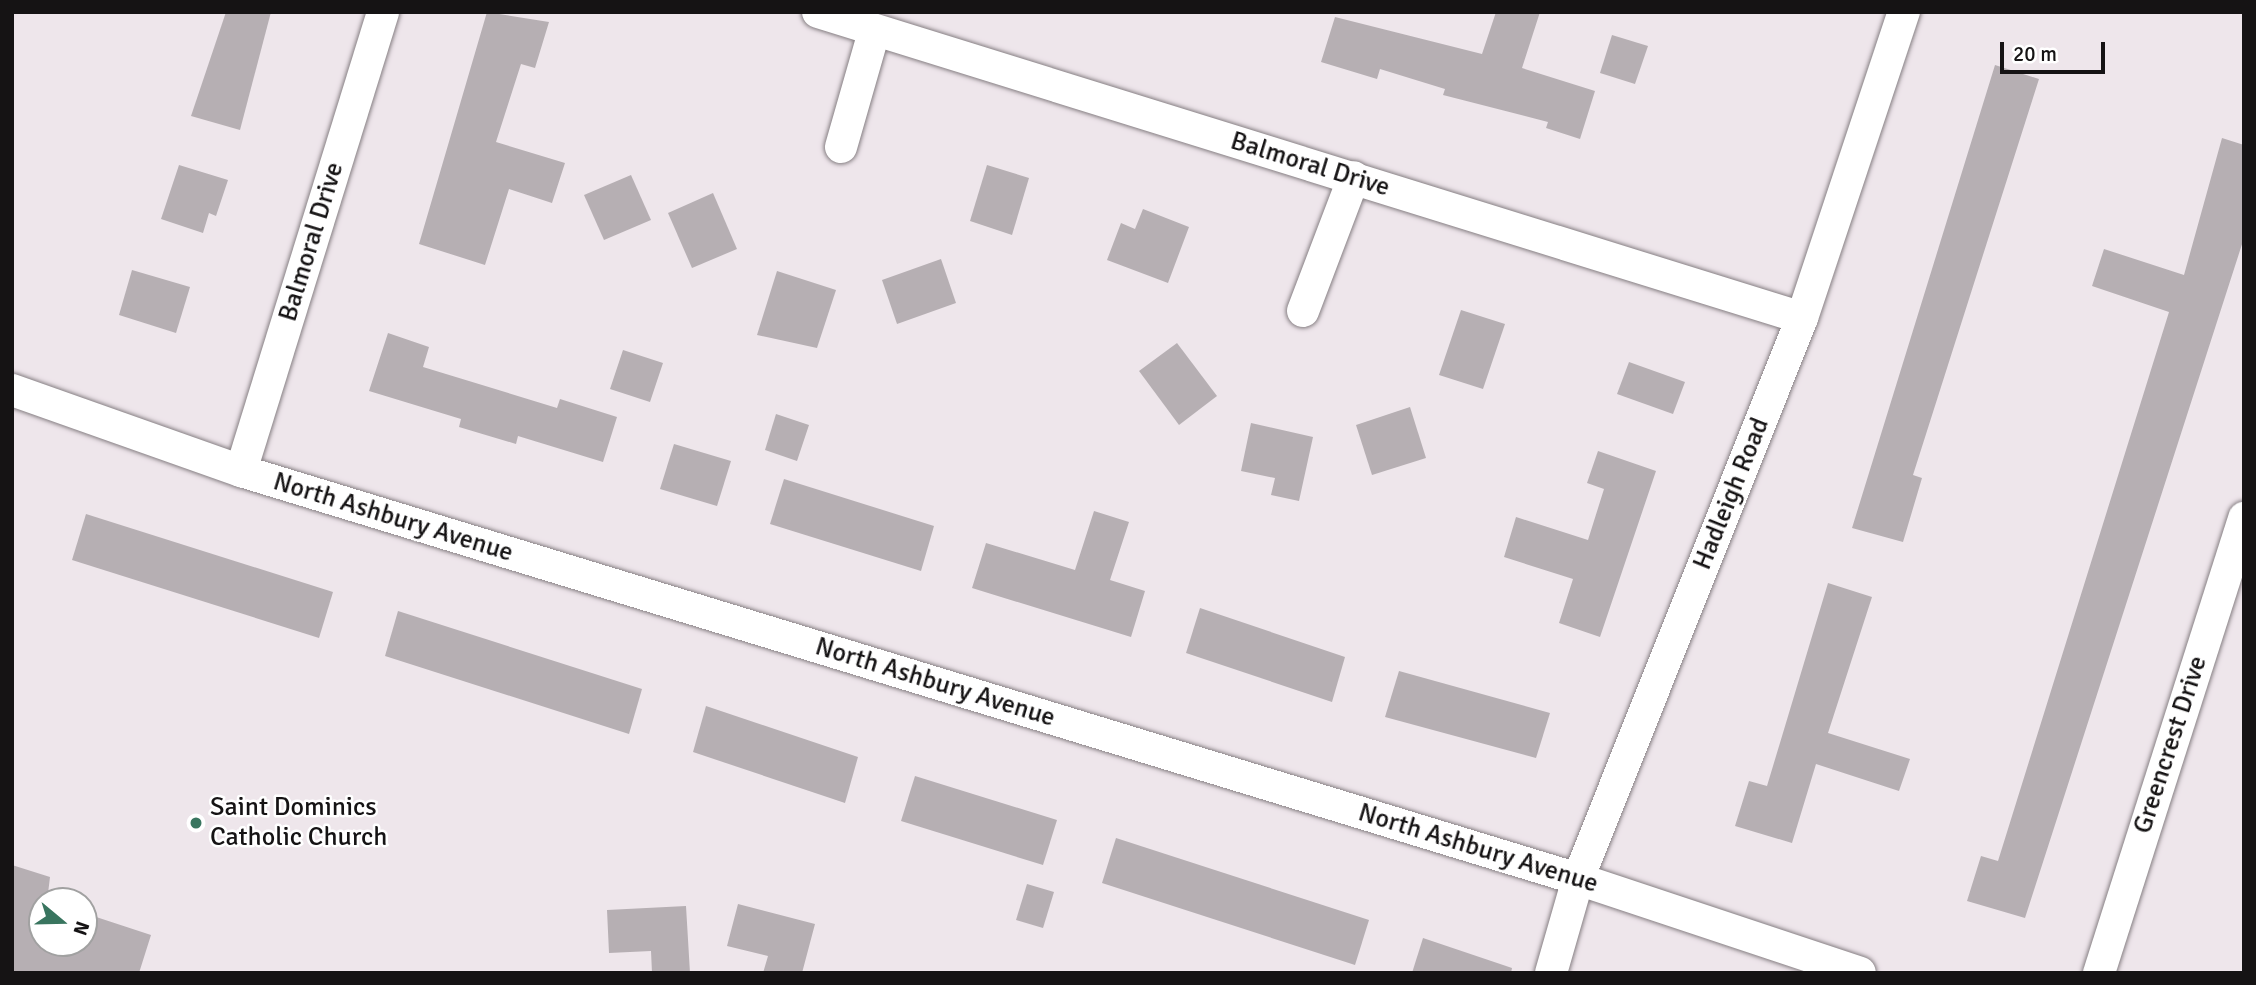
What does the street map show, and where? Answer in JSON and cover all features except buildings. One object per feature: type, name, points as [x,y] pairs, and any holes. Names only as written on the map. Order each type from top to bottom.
[{"type":"street","name":"Balmoral Drive","points":[[241,471],[383,12]]},
{"type":"street","name":"Balmoral Drive","points":[[818,12],[874,32],[1354,177],[1802,318]]},
{"type":"street","name":"Hadleigh Road","points":[[1551,973],[1578,879],[1802,318],[1904,12]]},
{"type":"street","points":[[841,146],[874,32]]},
{"type":"street","points":[[1303,311],[1354,177]]},
{"type":"street","name":"North Ashbury Avenue","points":[[12,390],[241,471],[1578,879],[1860,973]]},
{"type":"street","name":"Greencrest Drive","points":[[2099,973],[2244,518]]},
{"type":"place","name":"Saint Dominics Catholic Church","points":[[196,823]]}]
